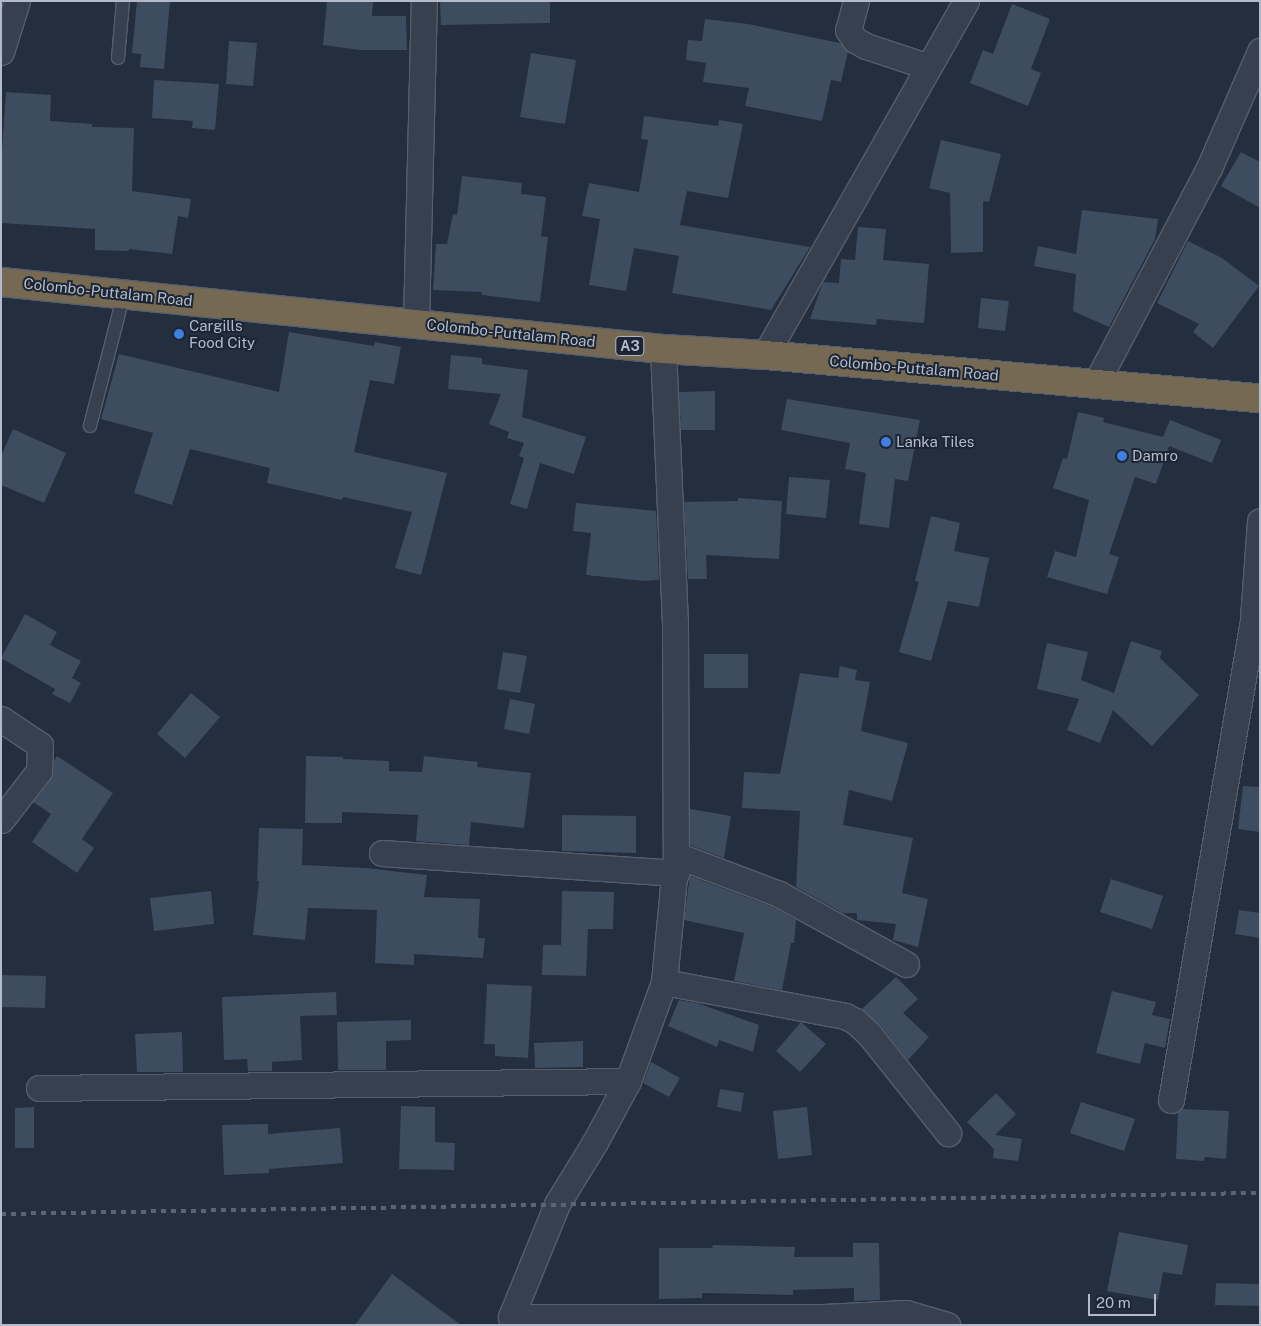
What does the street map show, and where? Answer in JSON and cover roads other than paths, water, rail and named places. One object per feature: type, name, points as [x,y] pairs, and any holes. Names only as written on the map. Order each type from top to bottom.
[{"type":"highway","name":"Colombo-Puttalam Road","points":[[1,282],[663,349],[765,355],[1260,398]]},
{"type":"street","points":[[1,52],[17,1]]},
{"type":"street","points":[[416,323],[424,1]]},
{"type":"street","points":[[856,1],[848,30],[855,40],[866,46],[929,67]]},
{"type":"street","points":[[765,355],[966,1]]},
{"type":"street","points":[[1096,385],[1209,168],[1260,51]]},
{"type":"street","points":[[663,349],[674,622],[676,864],[664,982],[628,1082],[557,1204],[508,1321],[817,1321],[906,1313],[947,1325]]},
{"type":"street","points":[[1171,1100],[1253,619],[1260,521]]},
{"type":"street","points":[[1,719],[40,745],[39,771],[1,820]]},
{"type":"street","points":[[382,853],[676,864],[780,894],[906,964]]},
{"type":"street","points":[[664,982],[845,1016],[855,1021],[869,1034],[948,1133]]},
{"type":"street","points":[[38,1088],[628,1082]]},
{"type":"lane","points":[[118,58],[123,1]]},
{"type":"lane","points":[[90,426],[124,294]]},
{"type":"railway","points":[[1,1214],[1260,1193]]},
{"type":"place","name":"Cargills Food City","points":[[179,334]]},
{"type":"place","name":"Lanka Tiles","points":[[886,442]]},
{"type":"place","name":"Damro","points":[[1122,456]]}]
